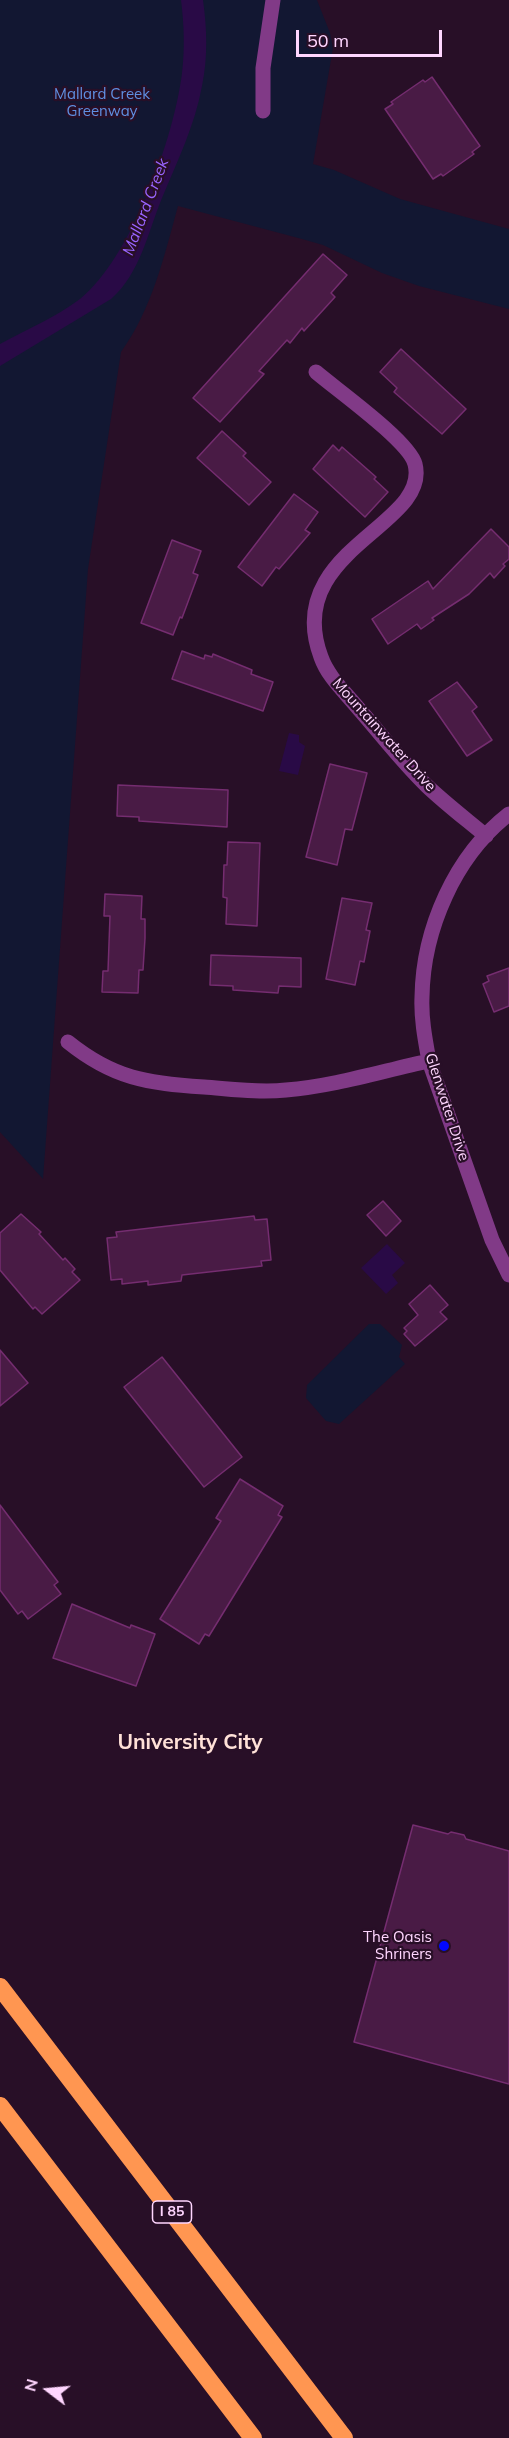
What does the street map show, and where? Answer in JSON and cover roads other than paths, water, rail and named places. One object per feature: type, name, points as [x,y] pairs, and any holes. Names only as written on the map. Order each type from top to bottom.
[{"type":"highway","name":"I 85","points":[[0,1987],[344,2438]]},
{"type":"highway","points":[[0,2106],[253,2438]]},
{"type":"street","points":[[263,111],[263,68],[273,0]]},
{"type":"street","name":"Mountainwater Drive","points":[[316,372],[408,450],[416,471],[407,500],[344,557],[323,584],[318,596],[315,616],[320,655],[330,676],[407,765],[428,787],[486,836]]},
{"type":"street","name":"Glenwater Drive","points":[[509,814],[486,836],[464,864],[449,891],[438,915],[429,945],[422,996],[429,1061],[492,1240],[509,1275]]},
{"type":"street","points":[[68,1042],[99,1065],[133,1078],[162,1084],[253,1090],[315,1087],[429,1061]]},
{"type":"water","name":"Mallard Creek","points":[[181,0],[203,0],[206,43],[204,75],[190,129],[136,265],[121,289],[111,299],[0,366],[0,344],[80,299],[99,280],[133,227],[160,162],[177,100],[184,54]]},
{"type":"water","points":[[289,733],[299,735],[299,742],[305,746],[298,775],[279,771]]},
{"type":"water","points":[[387,1244],[405,1263],[392,1275],[398,1283],[386,1294],[361,1268]]},
{"type":"place","name":"The Oasis Shriners","points":[[444,1946]]},
{"type":"district","name":"University City","points":[[190,1743]]},
{"type":"park label","name":"Mallard Creek Greenway","points":[[102,102]]}]
